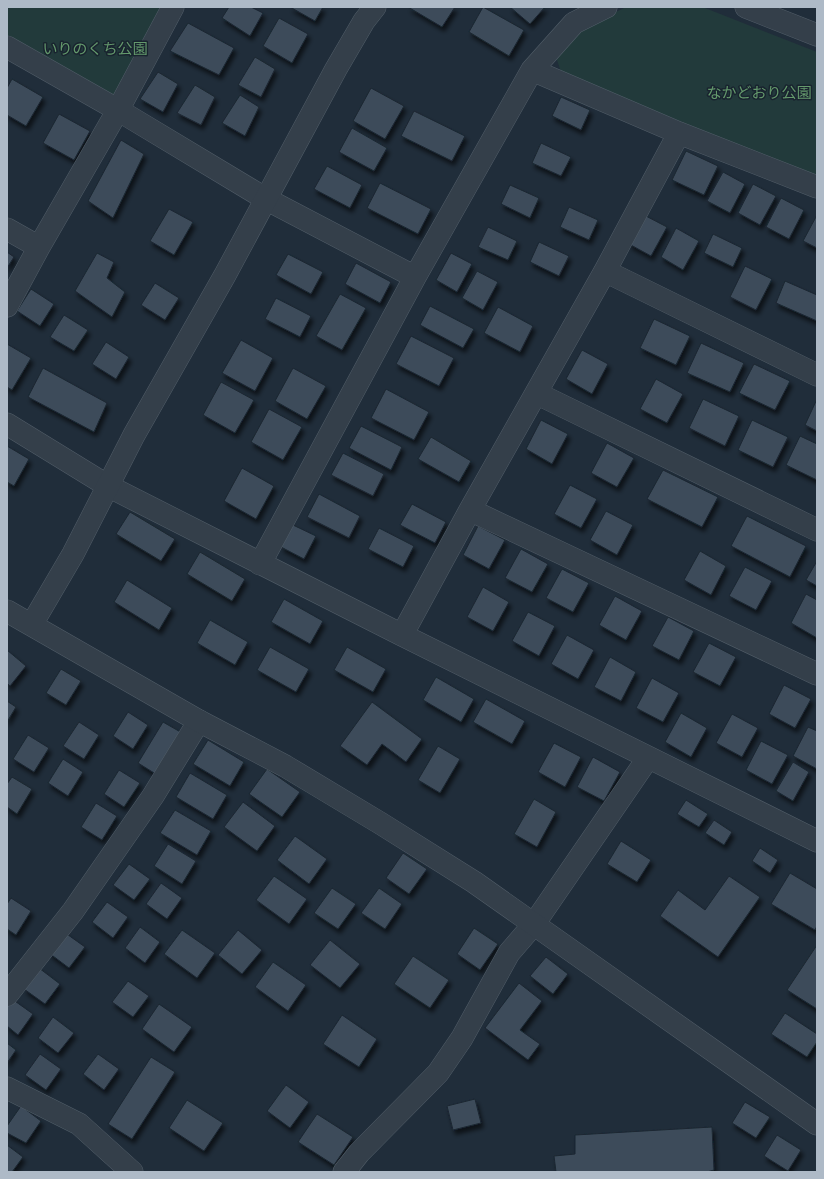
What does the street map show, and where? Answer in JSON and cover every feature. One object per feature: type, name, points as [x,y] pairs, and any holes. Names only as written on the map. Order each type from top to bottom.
[{"type":"street","points":[[7,306],[39,247],[118,110],[173,7]]},
{"type":"street","points":[[32,624],[73,554],[134,435],[221,282],[336,69],[364,21],[375,7]]},
{"type":"street","points":[[260,564],[415,277],[532,70],[574,23],[606,7]]},
{"type":"street","points":[[746,7],[817,35]]},
{"type":"street","points":[[7,47],[118,110],[266,199],[415,277]]},
{"type":"street","points":[[532,70],[679,133],[817,187]]},
{"type":"street","points":[[402,635],[470,510],[605,271],[679,133]]},
{"type":"street","points":[[7,229],[39,247]]},
{"type":"street","points":[[605,271],[817,375]]},
{"type":"street","points":[[536,393],[817,530]]},
{"type":"street","points":[[7,424],[108,486],[260,564],[648,758],[815,837]]},
{"type":"street","points":[[470,510],[817,674]]},
{"type":"street","points":[[7,611],[199,721],[286,766],[474,882],[817,1124]]},
{"type":"street","points":[[7,995],[13,973],[73,911],[144,809],[199,721]]},
{"type":"street","points":[[344,1172],[359,1153],[438,1073],[462,1038],[509,953],[534,924],[648,758]]},
{"type":"street","points":[[7,1088],[78,1124],[132,1172]]},
{"type":"green space","name":"いりのくち公園","points":[[7,7],[167,7],[117,97],[7,46]]},
{"type":"green space","name":"なかどおり公園","points":[[626,7],[705,8],[817,52],[817,178],[561,72],[556,57],[580,30]]},
{"type":"building","points":[[229,7],[251,7],[263,13],[250,36],[222,18]]},
{"type":"building","points":[[290,7],[323,7],[315,21]]},
{"type":"building","points":[[408,7],[455,7],[442,27]]},
{"type":"building","points":[[483,7],[524,30],[509,56],[469,32]]},
{"type":"building","points":[[510,7],[545,7],[530,24]]},
{"type":"building","points":[[279,18],[308,34],[292,63],[263,46]]},
{"type":"building","points":[[188,23],[234,48],[219,75],[170,51]]},
{"type":"building","points":[[255,57],[275,69],[261,97],[238,85]]},
{"type":"building","points":[[158,72],[178,84],[163,112],[140,99]]},
{"type":"building","points":[[12,79],[43,97],[26,126],[7,115],[7,88]]},
{"type":"building","points":[[195,85],[215,97],[201,125],[177,113]]},
{"type":"building","points":[[371,88],[404,106],[385,139],[353,121]]},
{"type":"building","points":[[240,95],[259,107],[245,136],[222,123]]},
{"type":"building","points":[[561,97],[590,110],[581,130],[552,116]]},
{"type":"building","points":[[414,111],[465,136],[452,161],[401,136]]},
{"type":"building","points":[[59,114],[90,131],[74,160],[43,143]]},
{"type":"building","points":[[352,128],[387,148],[374,171],[339,152]]},
{"type":"building","points":[[121,140],[144,154],[113,218],[88,201]]},
{"type":"building","points":[[541,143],[571,157],[561,176],[532,163]]},
{"type":"building","points":[[686,151],[718,166],[704,195],[672,180]]},
{"type":"building","points":[[327,166],[362,185],[350,208],[314,189]]},
{"type":"building","points":[[723,172],[745,184],[730,213],[707,201]]},
{"type":"building","points":[[380,183],[431,209],[418,234],[367,208]]},
{"type":"building","points":[[753,184],[776,196],[760,225],[738,213]]},
{"type":"building","points":[[510,185],[539,198],[530,218],[501,204]]},
{"type":"building","points":[[781,198],[804,210],[789,239],[766,227]]},
{"type":"building","points":[[569,207],[598,220],[589,240],[560,227]]},
{"type":"building","points":[[169,209],[193,222],[174,255],[150,241]]},
{"type":"building","points":[[644,215],[667,227],[651,256],[629,244]]},
{"type":"building","points":[[817,215],[817,248],[803,241]]},
{"type":"building","points":[[488,227],[517,241],[508,260],[478,247]]},
{"type":"building","points":[[676,228],[699,241],[683,270],[661,257]]},
{"type":"building","points":[[713,234],[742,248],[733,267],[704,253]]},
{"type":"building","points":[[539,242],[569,256],[559,276],[530,262]]},
{"type":"building","points":[[7,252],[14,257],[7,268]]},
{"type":"building","points":[[97,253],[114,262],[107,278],[125,292],[112,317],[75,291]]},
{"type":"building","points":[[451,253],[472,264],[457,292],[436,280]]},
{"type":"building","points":[[288,254],[323,272],[311,294],[276,275]]},
{"type":"building","points":[[356,263],[391,282],[380,303],[345,284]]},
{"type":"building","points":[[745,266],[772,279],[756,310],[730,297]]},
{"type":"building","points":[[477,271],[498,282],[483,310],[462,298]]},
{"type":"building","points":[[785,281],[817,295],[817,321],[776,303]]},
{"type":"building","points":[[155,283],[179,298],[165,320],[141,305]]},
{"type":"building","points":[[31,289],[54,304],[40,326],[17,311]]},
{"type":"building","points":[[340,294],[366,308],[342,350],[316,336]]},
{"type":"building","points":[[276,298],[311,316],[300,337],[265,319]]},
{"type":"building","points":[[430,306],[474,329],[463,348],[420,325]]},
{"type":"building","points":[[498,307],[533,326],[520,352],[484,333]]},
{"type":"building","points":[[64,315],[88,330],[74,351],[50,337]]},
{"type":"building","points":[[654,319],[690,336],[676,365],[640,348]]},
{"type":"building","points":[[411,336],[454,358],[439,386],[396,364]]},
{"type":"building","points":[[241,340],[273,358],[255,391],[222,373]]},
{"type":"building","points":[[106,342],[129,357],[116,379],[92,364]]},
{"type":"building","points":[[701,343],[744,363],[730,392],[687,373]]},
{"type":"building","points":[[7,344],[31,358],[12,390],[7,387]]},
{"type":"building","points":[[582,350],[608,364],[592,394],[566,379]]},
{"type":"building","points":[[754,364],[790,381],[775,410],[739,393]]},
{"type":"building","points":[[43,368],[107,403],[94,432],[28,397]]},
{"type":"building","points":[[293,368],[326,386],[307,419],[275,401]]},
{"type":"building","points":[[656,379],[683,394],[667,423],[640,409]]},
{"type":"building","points":[[221,382],[254,400],[235,433],[203,415]]},
{"type":"building","points":[[386,389],[429,412],[414,440],[371,418]]},
{"type":"building","points":[[703,399],[739,416],[725,446],[689,428]]},
{"type":"building","points":[[817,399],[817,431],[805,425]]},
{"type":"building","points":[[269,409],[302,427],[283,460],[251,442]]},
{"type":"building","points":[[541,420],[568,434],[552,464],[526,449]]},
{"type":"building","points":[[752,420],[788,437],[773,467],[738,450]]},
{"type":"building","points":[[361,426],[402,447],[391,470],[349,448]]},
{"type":"building","points":[[800,436],[817,444],[817,480],[786,465]]},
{"type":"building","points":[[431,437],[471,461],[459,482],[418,459]]},
{"type":"building","points":[[607,443],[634,458],[617,487],[591,473]]},
{"type":"building","points":[[7,446],[29,459],[14,486],[7,482]]},
{"type":"building","points":[[343,453],[384,474],[373,496],[331,475]]},
{"type":"building","points":[[242,468],[274,486],[256,519],[224,501]]},
{"type":"building","points":[[663,470],[718,497],[702,527],[647,499]]},
{"type":"building","points":[[570,485],[597,499],[581,528],[554,514]]},
{"type":"building","points":[[319,494],[360,516],[349,538],[307,517]]},
{"type":"building","points":[[412,504],[446,522],[435,543],[400,525]]},
{"type":"building","points":[[606,511],[633,525],[617,555],[590,540]]},
{"type":"building","points":[[130,512],[175,539],[161,561],[116,534]]},
{"type":"building","points":[[747,516],[806,546],[790,577],[731,546]]},
{"type":"building","points":[[293,525],[316,536],[304,559],[281,547]]},
{"type":"building","points":[[478,526],[505,540],[489,569],[463,555]]},
{"type":"building","points":[[379,528],[414,546],[403,567],[368,549]]},
{"type":"building","points":[[521,549],[548,564],[532,592],[505,578]]},
{"type":"building","points":[[700,551],[726,566],[711,595],[684,580]]},
{"type":"building","points":[[200,552],[245,579],[232,601],[187,574]]},
{"type":"building","points":[[817,561],[817,586],[806,580]]},
{"type":"building","points":[[745,567],[772,581],[756,610],[729,596]]},
{"type":"building","points":[[562,569],[589,583],[573,612],[546,598]]},
{"type":"building","points":[[127,580],[172,608],[159,630],[114,602]]},
{"type":"building","points":[[483,587],[509,602],[493,631],[467,617]]},
{"type":"building","points":[[806,594],[817,600],[817,638],[791,623]]},
{"type":"building","points":[[615,596],[642,611],[626,640],[599,625]]},
{"type":"building","points":[[284,599],[323,621],[310,644],[271,622]]},
{"type":"building","points":[[528,612],[555,626],[539,656],[512,641]]},
{"type":"building","points":[[668,617],[694,631],[679,660],[652,646]]},
{"type":"building","points":[[210,620],[248,642],[235,665],[197,643]]},
{"type":"building","points":[[567,635],[594,650],[578,679],[551,664]]},
{"type":"building","points":[[709,643],[736,657],[720,686],[693,672]]},
{"type":"building","points":[[270,647],[309,669],[296,692],[257,670]]},
{"type":"building","points":[[347,647],[386,669],[373,692],[334,670]]},
{"type":"building","points":[[7,650],[26,666],[10,686],[7,683]]},
{"type":"building","points":[[610,657],[636,672],[621,701],[594,687]]},
{"type":"building","points":[[61,669],[81,681],[66,705],[46,693]]},
{"type":"building","points":[[436,677],[474,699],[461,722],[423,700]]},
{"type":"building","points":[[652,678],[679,693],[663,722],[636,708]]},
{"type":"building","points":[[784,685],[811,699],[795,728],[769,714]]},
{"type":"building","points":[[486,699],[525,721],[512,744],[473,722]]},
{"type":"building","points":[[7,701],[16,707],[7,722]]},
{"type":"building","points":[[372,702],[422,739],[406,762],[382,744],[367,765],[340,746]]},
{"type":"building","points":[[128,712],[148,725],[133,749],[113,736]]},
{"type":"building","points":[[681,713],[707,728],[691,757],[665,742]]},
{"type":"building","points":[[732,714],[758,728],[742,757],[716,743]]},
{"type":"building","points":[[79,722],[99,735],[84,759],[63,746]]},
{"type":"building","points":[[163,722],[184,734],[159,776],[138,763]]},
{"type":"building","points":[[808,727],[817,731],[817,769],[793,756]]},
{"type":"building","points":[[28,735],[49,748],[34,772],[13,759]]},
{"type":"building","points":[[208,740],[244,762],[230,786],[193,764]]},
{"type":"building","points":[[761,741],[788,755],[772,784],[746,770]]},
{"type":"building","points":[[554,743],[581,757],[565,787],[538,772]]},
{"type":"building","points":[[438,746],[460,759],[440,793],[418,780]]},
{"type":"building","points":[[593,757],[620,772],[604,801],[577,787]]},
{"type":"building","points":[[63,759],[83,772],[68,796],[48,783]]},
{"type":"building","points":[[793,762],[809,772],[793,801],[776,791]]},
{"type":"building","points":[[267,769],[300,792],[282,817],[249,794]]},
{"type":"building","points":[[119,770],[140,783],[124,807],[104,794]]},
{"type":"building","points":[[190,773],[227,795],[213,819],[176,797]]},
{"type":"building","points":[[12,777],[32,789],[17,814],[7,807],[7,784]]},
{"type":"building","points":[[534,799],[556,812],[537,847],[514,834]]},
{"type":"building","points":[[686,800],[708,814],[699,827],[677,814]]},
{"type":"building","points":[[243,802],[275,826],[257,851],[224,827]]},
{"type":"building","points":[[96,803],[117,816],[102,840],[81,827]]},
{"type":"building","points":[[175,810],[211,831],[197,855],[160,833]]},
{"type":"building","points":[[714,820],[732,832],[724,845],[705,833]]},
{"type":"building","points":[[295,836],[327,859],[309,884],[277,860]]},
{"type":"building","points":[[621,841],[651,860],[637,882],[607,864]]},
{"type":"building","points":[[168,844],[196,861],[182,884],[154,866]]},
{"type":"building","points":[[760,848],[778,860],[770,873],[752,861]]},
{"type":"building","points":[[403,853],[427,869],[409,894],[386,878]]},
{"type":"building","points":[[129,864],[150,879],[134,900],[113,885]]},
{"type":"building","points":[[790,873],[817,889],[817,926],[815,930],[771,904]]},
{"type":"building","points":[[274,876],[307,899],[289,924],[256,900]]},
{"type":"building","points":[[729,876],[760,897],[718,957],[660,916],[678,890],[705,910]]},
{"type":"building","points":[[161,883],[182,898],[167,919],[146,904]]},
{"type":"building","points":[[332,888],[356,904],[338,929],[314,913]]},
{"type":"building","points":[[379,888],[402,904],[385,929],[361,913]]},
{"type":"building","points":[[11,898],[31,911],[16,935],[7,929],[7,904]]},
{"type":"building","points":[[107,902],[128,917],[113,938],[92,922]]},
{"type":"building","points":[[140,927],[160,942],[145,963],[125,948]]},
{"type":"building","points":[[474,928],[498,944],[480,970],[457,954]]},
{"type":"building","points":[[182,930],[215,953],[197,978],[164,954]]},
{"type":"building","points":[[238,930],[262,950],[242,974],[218,955]]},
{"type":"building","points":[[64,932],[85,947],[69,968],[49,953]]},
{"type":"building","points":[[330,940],[360,964],[340,988],[310,965]]},
{"type":"building","points":[[817,945],[817,1009],[787,990]]},
{"type":"building","points":[[413,956],[449,980],[430,1008],[394,984]]},
{"type":"building","points":[[546,957],[568,974],[553,994],[530,976]]},
{"type":"building","points":[[273,962],[306,985],[288,1011],[255,987]]},
{"type":"building","points":[[39,968],[60,984],[45,1004],[24,989]]},
{"type":"building","points":[[128,981],[149,996],[133,1017],[112,1002]]},
{"type":"building","points":[[519,983],[542,1001],[520,1030],[540,1044],[528,1060],[485,1028]]},
{"type":"building","points":[[12,999],[33,1014],[18,1035],[7,1026],[7,1006]]},
{"type":"building","points":[[159,1004],[192,1027],[174,1052],[142,1029]]},
{"type":"building","points":[[785,1013],[817,1034],[817,1042],[807,1057],[771,1034]]},
{"type":"building","points":[[342,1015],[377,1039],[359,1067],[323,1044]]},
{"type":"building","points":[[53,1017],[74,1033],[58,1053],[38,1038]]},
{"type":"building","points":[[7,1043],[16,1050],[7,1063]]},
{"type":"building","points":[[40,1054],[61,1069],[46,1090],[25,1075]]},
{"type":"building","points":[[98,1054],[119,1069],[104,1090],[83,1074]]},
{"type":"building","points":[[151,1057],[175,1072],[132,1139],[108,1124]]},
{"type":"building","points":[[286,1085],[309,1102],[290,1128],[267,1111]]},
{"type":"building","points":[[475,1099],[481,1123],[453,1130],[447,1106]]},
{"type":"building","points":[[187,1100],[223,1123],[204,1151],[169,1128]]},
{"type":"building","points":[[745,1102],[770,1117],[756,1138],[732,1123]]},
{"type":"building","points":[[21,1106],[41,1121],[26,1143],[7,1133],[7,1126]]},
{"type":"building","points":[[317,1114],[353,1137],[334,1165],[298,1142]]},
{"type":"building","points":[[712,1127],[714,1170],[707,1172],[556,1172],[554,1156],[575,1154],[575,1135]]},
{"type":"building","points":[[777,1135],[801,1150],[788,1171],[764,1156]]},
{"type":"building","points":[[7,1145],[23,1157],[12,1172],[7,1172]]}]
